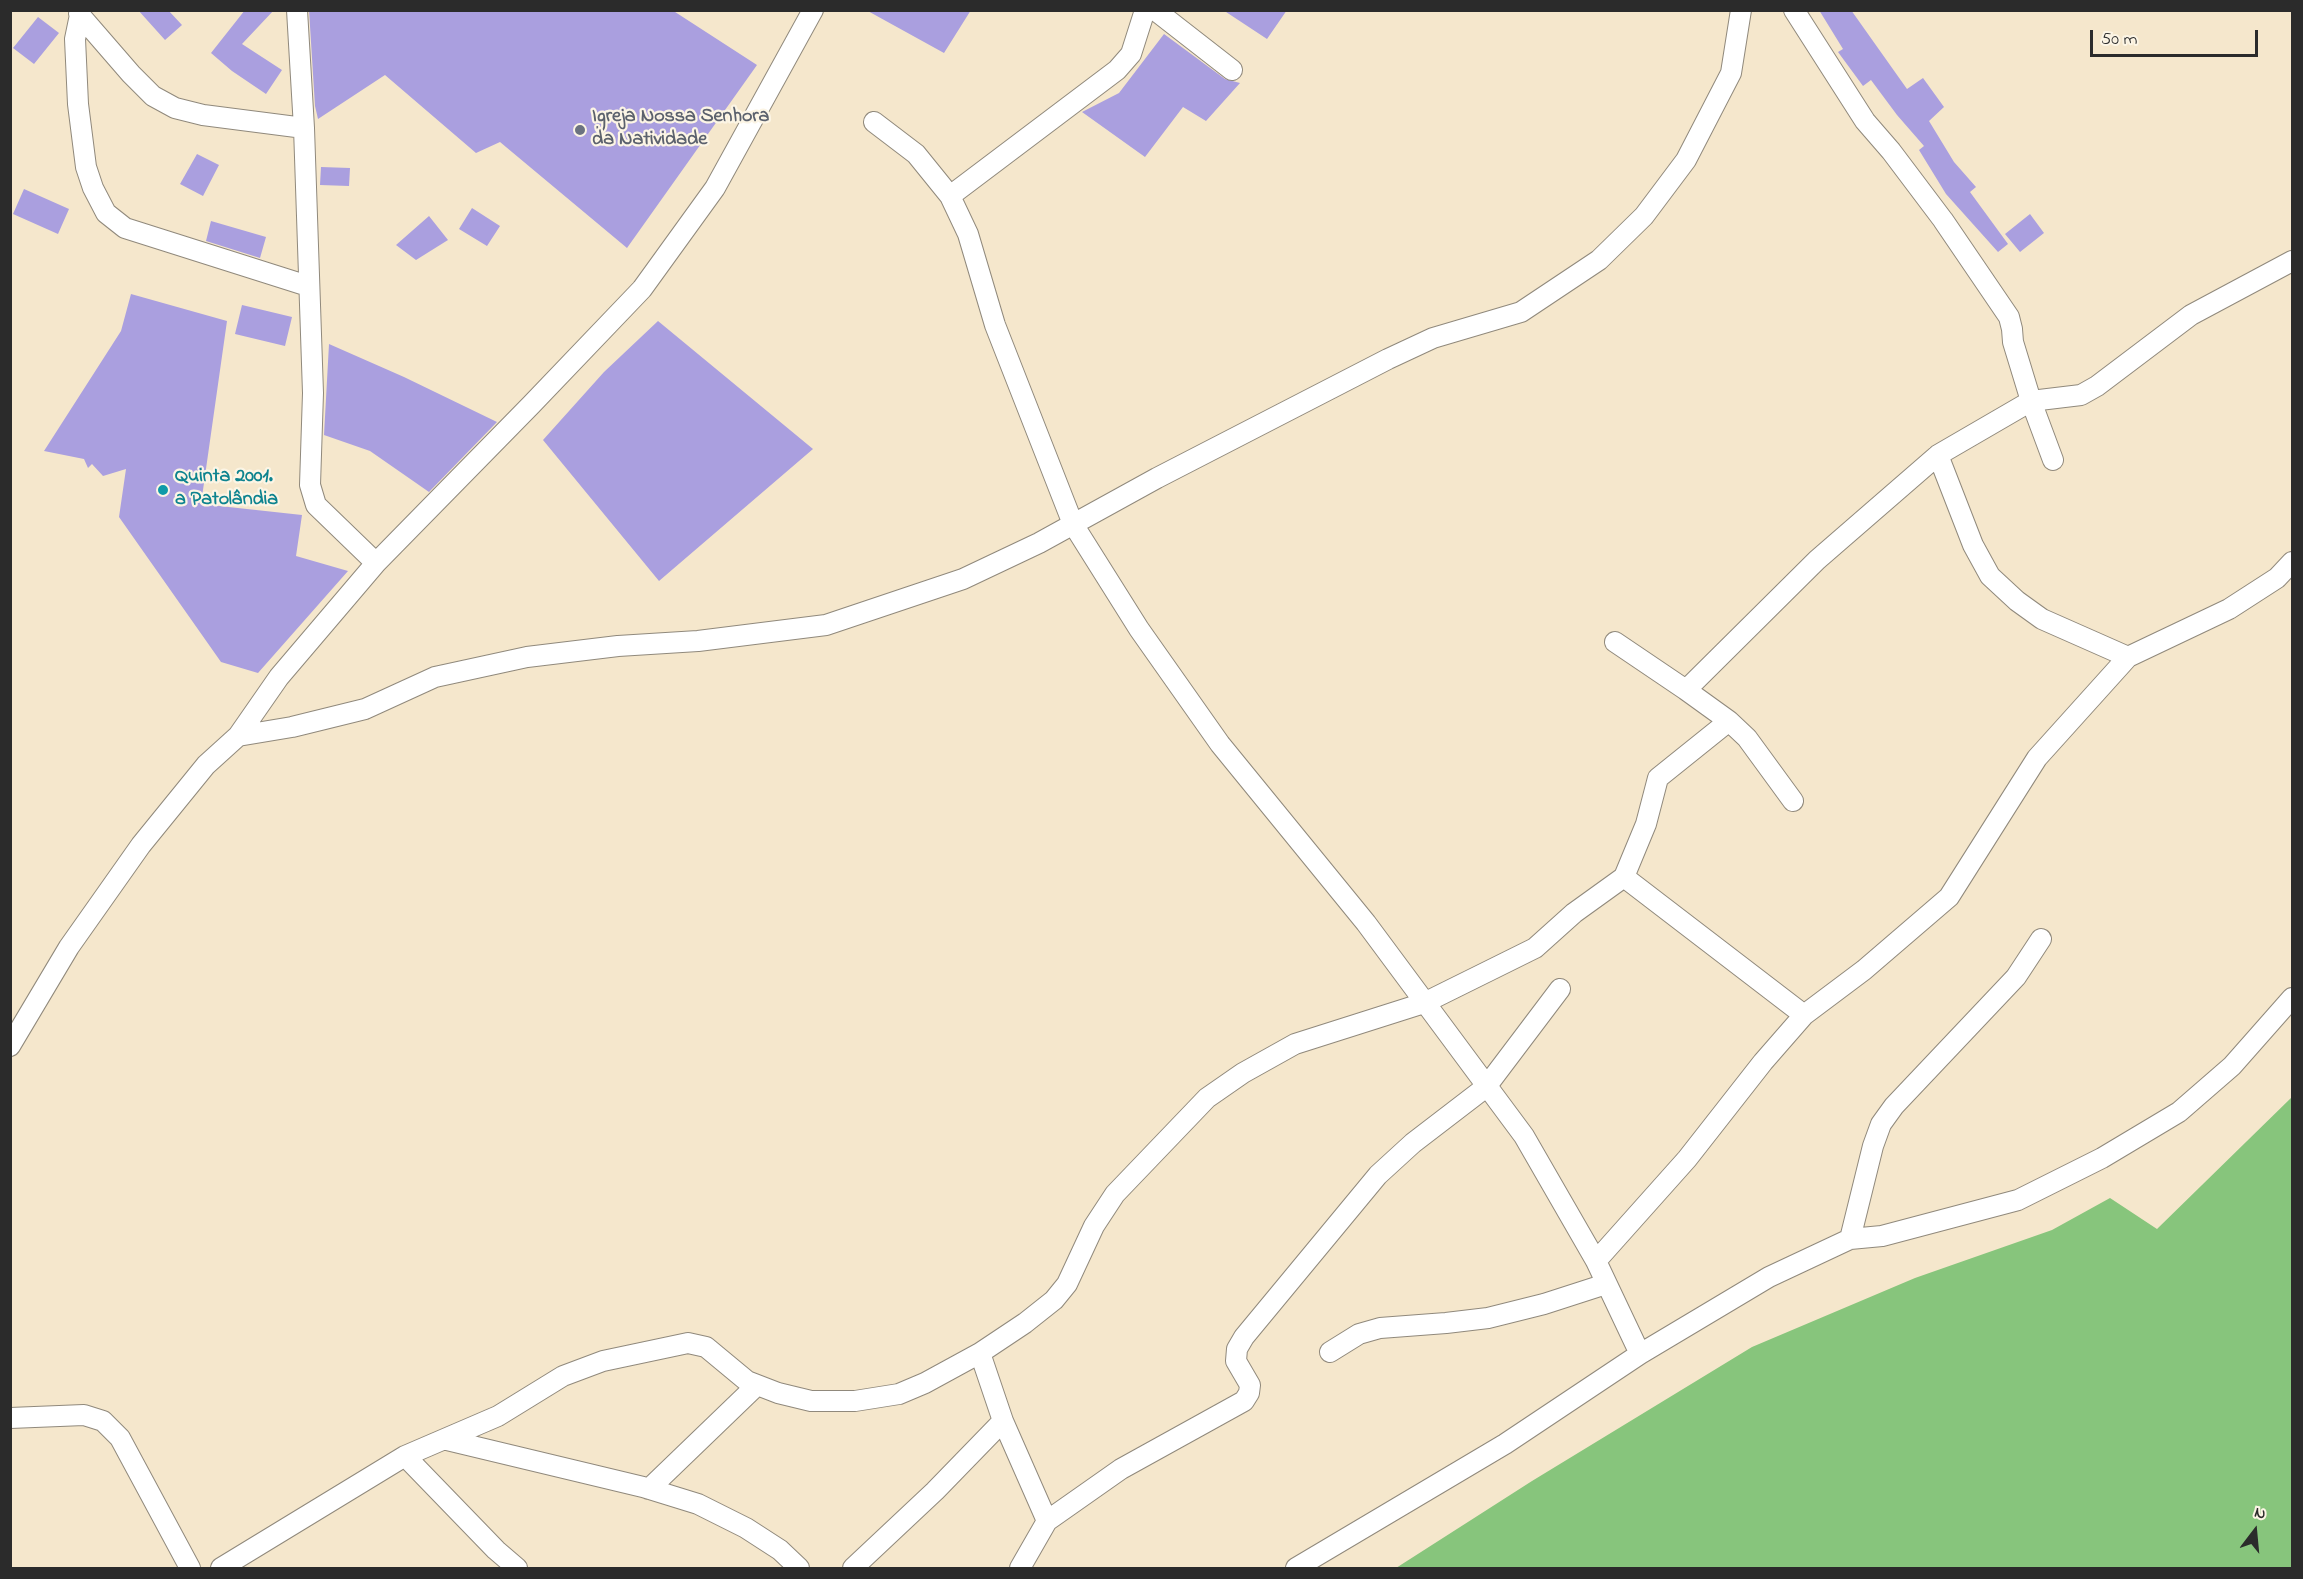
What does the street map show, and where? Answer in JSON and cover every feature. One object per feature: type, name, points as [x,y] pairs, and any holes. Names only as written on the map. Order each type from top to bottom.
[{"type":"street","points":[[297,10],[304,128],[313,393],[310,485],[316,505],[376,563]]},
{"type":"street","points":[[10,1046],[69,946],[141,845],[206,765],[238,736],[279,677],[376,563],[642,289],[715,188],[813,10]]},
{"type":"street","points":[[950,196],[1117,70],[1131,54],[1145,10]]},
{"type":"street","points":[[1155,10],[1232,70]]},
{"type":"street","points":[[238,736],[292,727],[365,709],[435,677],[527,657],[618,646],[698,641],[826,625],[963,579],[1388,359],[1433,338],[1521,312],[1599,260],[1644,216],[1686,160],[1731,73],[1741,10]]},
{"type":"street","points":[[1794,10],[1864,122],[1891,151],[1944,220],[2009,317],[2013,342],[2031,401],[2053,460]]},
{"type":"street","points":[[80,12],[131,74],[153,96],[175,108],[203,115],[304,128]]},
{"type":"street","points":[[80,12],[75,39],[78,104],[86,167],[93,188],[106,213],[125,228],[308,286]]},
{"type":"street","points":[[874,122],[916,154],[950,196],[968,234],[995,325],[1073,524],[1139,629],[1220,744],[1366,923],[1524,1136],[1596,1261],[1640,1354]]},
{"type":"street","points":[[1686,690],[1817,560],[1938,455],[2031,401],[2081,394],[2097,387],[2191,315],[2292,261]]},
{"type":"street","points":[[1938,455],[1973,545],[1990,576],[2017,601],[2042,619],[2128,657]]},
{"type":"street","points":[[1596,1261],[1687,1159],[1763,1062],[1804,1015],[1864,970],[1949,897],[2037,758],[2128,657],[2229,609],[2277,578],[2292,562]]},
{"type":"street","points":[[1615,642],[1729,721],[1747,738],[1793,801]]},
{"type":"street","points":[[221,1569],[405,1456],[447,1440],[498,1416],[563,1376],[603,1361],[688,1343],[706,1347],[747,1381],[778,1393],[811,1401],[855,1401],[898,1394],[925,1383],[981,1353],[1054,1300],[1067,1284],[1094,1226],[1115,1194],[1207,1098],[1243,1073],[1295,1044],[1424,1003],[1536,948],[1574,913],[1624,877],[1646,824],[1658,778],[1729,721]]},
{"type":"street","points":[[1624,877],[1804,1015]]},
{"type":"street","points":[[1850,1239],[1873,1146],[1881,1124],[1894,1106],[2016,977],[2041,939]]},
{"type":"street","points":[[1020,1569],[1047,1521],[1121,1469],[1244,1401],[1249,1394],[1250,1385],[1236,1361],[1237,1349],[1244,1338],[1378,1175],[1413,1143],[1486,1087],[1560,989]]},
{"type":"street","points":[[1296,1569],[1505,1444],[1640,1354],[1769,1277],[1850,1239],[1882,1236],[2018,1200],[2102,1158],[2179,1112],[2232,1065],[2292,998]]},
{"type":"street","points":[[1330,1352],[1359,1334],[1380,1328],[1488,1318],[1544,1304],[1606,1284]]},
{"type":"street","points":[[981,1353],[1003,1421],[1047,1521]]},
{"type":"street","points":[[649,1489],[757,1385]]},
{"type":"street","points":[[10,1418],[84,1415],[103,1421],[120,1438],[190,1569]]},
{"type":"street","points":[[853,1569],[935,1491],[1003,1421]]},
{"type":"street","points":[[447,1440],[649,1489],[698,1504],[746,1528],[780,1550],[799,1569]]},
{"type":"street","points":[[405,1456],[517,1569]]},
{"type":"green space","points":[[2292,1097],[2292,1568],[1396,1568],[1532,1481],[1752,1347],[1915,1278],[2052,1230],[2110,1198],[2157,1229]]},
{"type":"building","points":[[138,10],[168,10],[182,25],[165,40]]},
{"type":"building","points":[[245,10],[274,10],[242,44],[282,70],[266,94],[232,71],[211,53]]},
{"type":"building","name":"Igreja Nossa Senhora da Natividade","points":[[309,10],[672,10],[757,65],[627,248],[500,142],[476,153],[385,75],[318,119],[315,106]]},
{"type":"building","points":[[866,10],[971,10],[944,53]]},
{"type":"building","points":[[1223,10],[1287,10],[1267,39]]},
{"type":"building","points":[[1819,10],[1851,10],[1907,89],[1923,78],[1944,107],[1929,121],[1954,162],[1976,187],[1970,192],[2008,244],[1998,252],[1946,194],[1919,150],[1924,146],[1871,80],[1863,86],[1838,52],[1843,49]]},
{"type":"building","points":[[38,17],[59,33],[34,64],[13,48]]},
{"type":"building","points":[[1164,34],[1225,79],[1240,83],[1206,121],[1183,107],[1145,157],[1082,112],[1119,93]]},
{"type":"building","points":[[197,154],[219,165],[203,196],[180,184]]},
{"type":"building","points":[[321,167],[350,168],[349,186],[320,185]]},
{"type":"building","points":[[24,189],[69,209],[58,234],[13,214]]},
{"type":"building","points":[[472,208],[500,226],[487,246],[459,229]]},
{"type":"building","points":[[2030,214],[2044,233],[2020,252],[2005,234]]},
{"type":"building","points":[[429,216],[448,240],[416,260],[396,245]]},
{"type":"building","points":[[211,221],[266,237],[260,258],[206,241]]},
{"type":"building","name":"Quinta 2001. a Patolândia","points":[[131,294],[227,321],[201,504],[302,515],[296,556],[348,571],[258,673],[221,662],[119,517],[126,469],[103,476],[92,464],[88,468],[84,459],[44,451],[121,331]]},
{"type":"building","points":[[242,305],[292,317],[285,346],[235,334]]},
{"type":"building","points":[[658,321],[813,449],[659,581],[543,440],[604,372]]},
{"type":"building","points":[[329,344],[497,422],[429,492],[370,451],[324,435]]},
{"type":"place","name":"Igreja Nossa Senhora da Natividade","points":[[580,130]]},
{"type":"place","name":"Quinta 2001. a Patolândia","points":[[163,490]]}]
